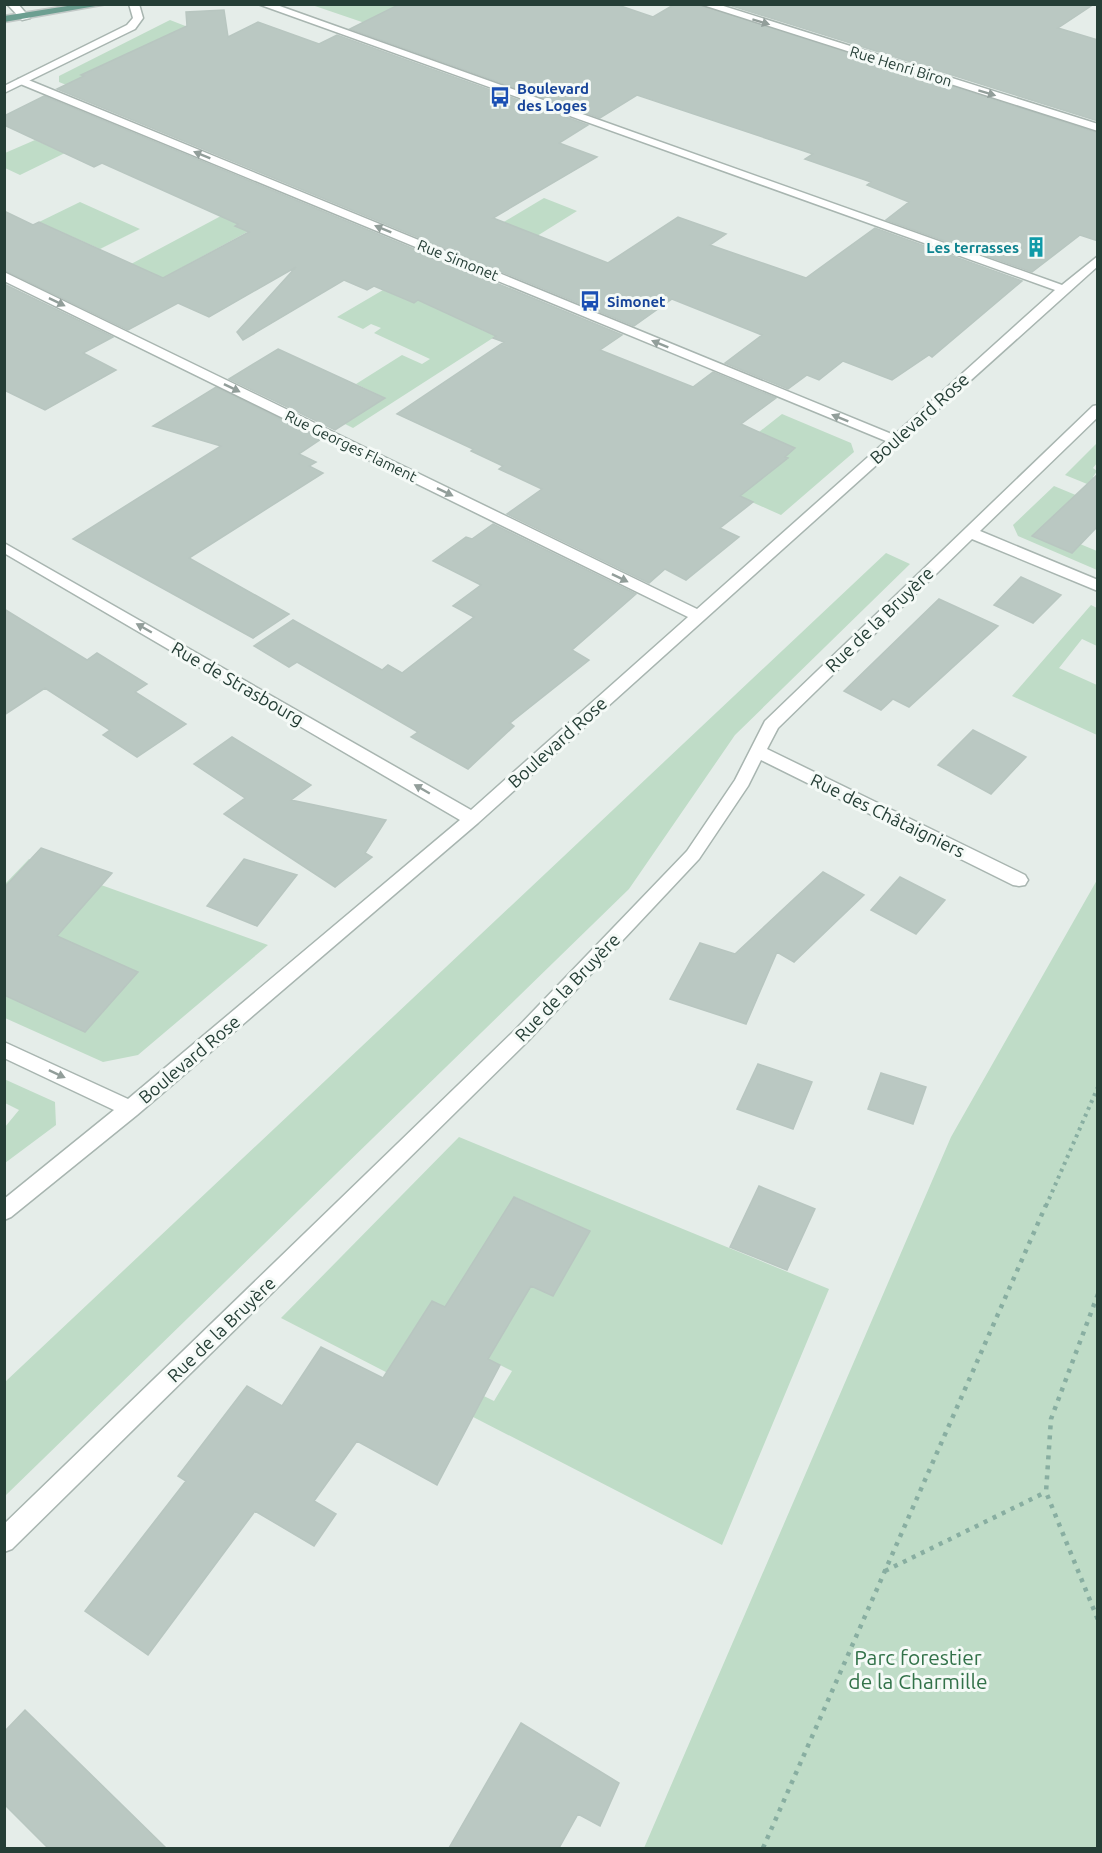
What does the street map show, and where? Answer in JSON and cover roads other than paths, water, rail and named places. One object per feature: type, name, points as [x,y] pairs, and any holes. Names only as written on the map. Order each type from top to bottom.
[{"type":"main road","points":[[4,21],[102,4]]},
{"type":"street","points":[[4,90],[131,27],[138,18],[134,4]]},
{"type":"street","points":[[263,4],[1063,289]]},
{"type":"street","name":"Rue Henri Biron","points":[[705,4],[1098,128]]},
{"type":"street","points":[[13,5],[25,18]]},
{"type":"street","name":"Rue Simonet","points":[[21,81],[895,440]]},
{"type":"street","name":"Boulevard Rose","points":[[4,1211],[130,1109],[472,819],[1098,259]]},
{"type":"street","name":"Rue Georges Flament","points":[[5,276],[698,616]]},
{"type":"street","name":"Rue de la Bruyère","points":[[4,1541],[538,1018],[693,855],[742,782],[771,725],[1098,409]]},
{"type":"street","points":[[969,532],[1098,586]]},
{"type":"street","name":"Rue de Strasbourg","points":[[7,551],[472,819]]},
{"type":"street","name":"Rue des Châtaigniers","points":[[757,751],[1019,880]]},
{"type":"street","points":[[4,1049],[130,1109]]},
{"type":"place","name":"Boulevard des Loges","points":[[500,97]]},
{"type":"place","name":"Les terrasses","points":[[1036,247]]},
{"type":"place","name":"Simonet","points":[[590,301]]},
{"type":"park label","name":"Parc forestier de la Charmille","points":[[918,1669]]}]
